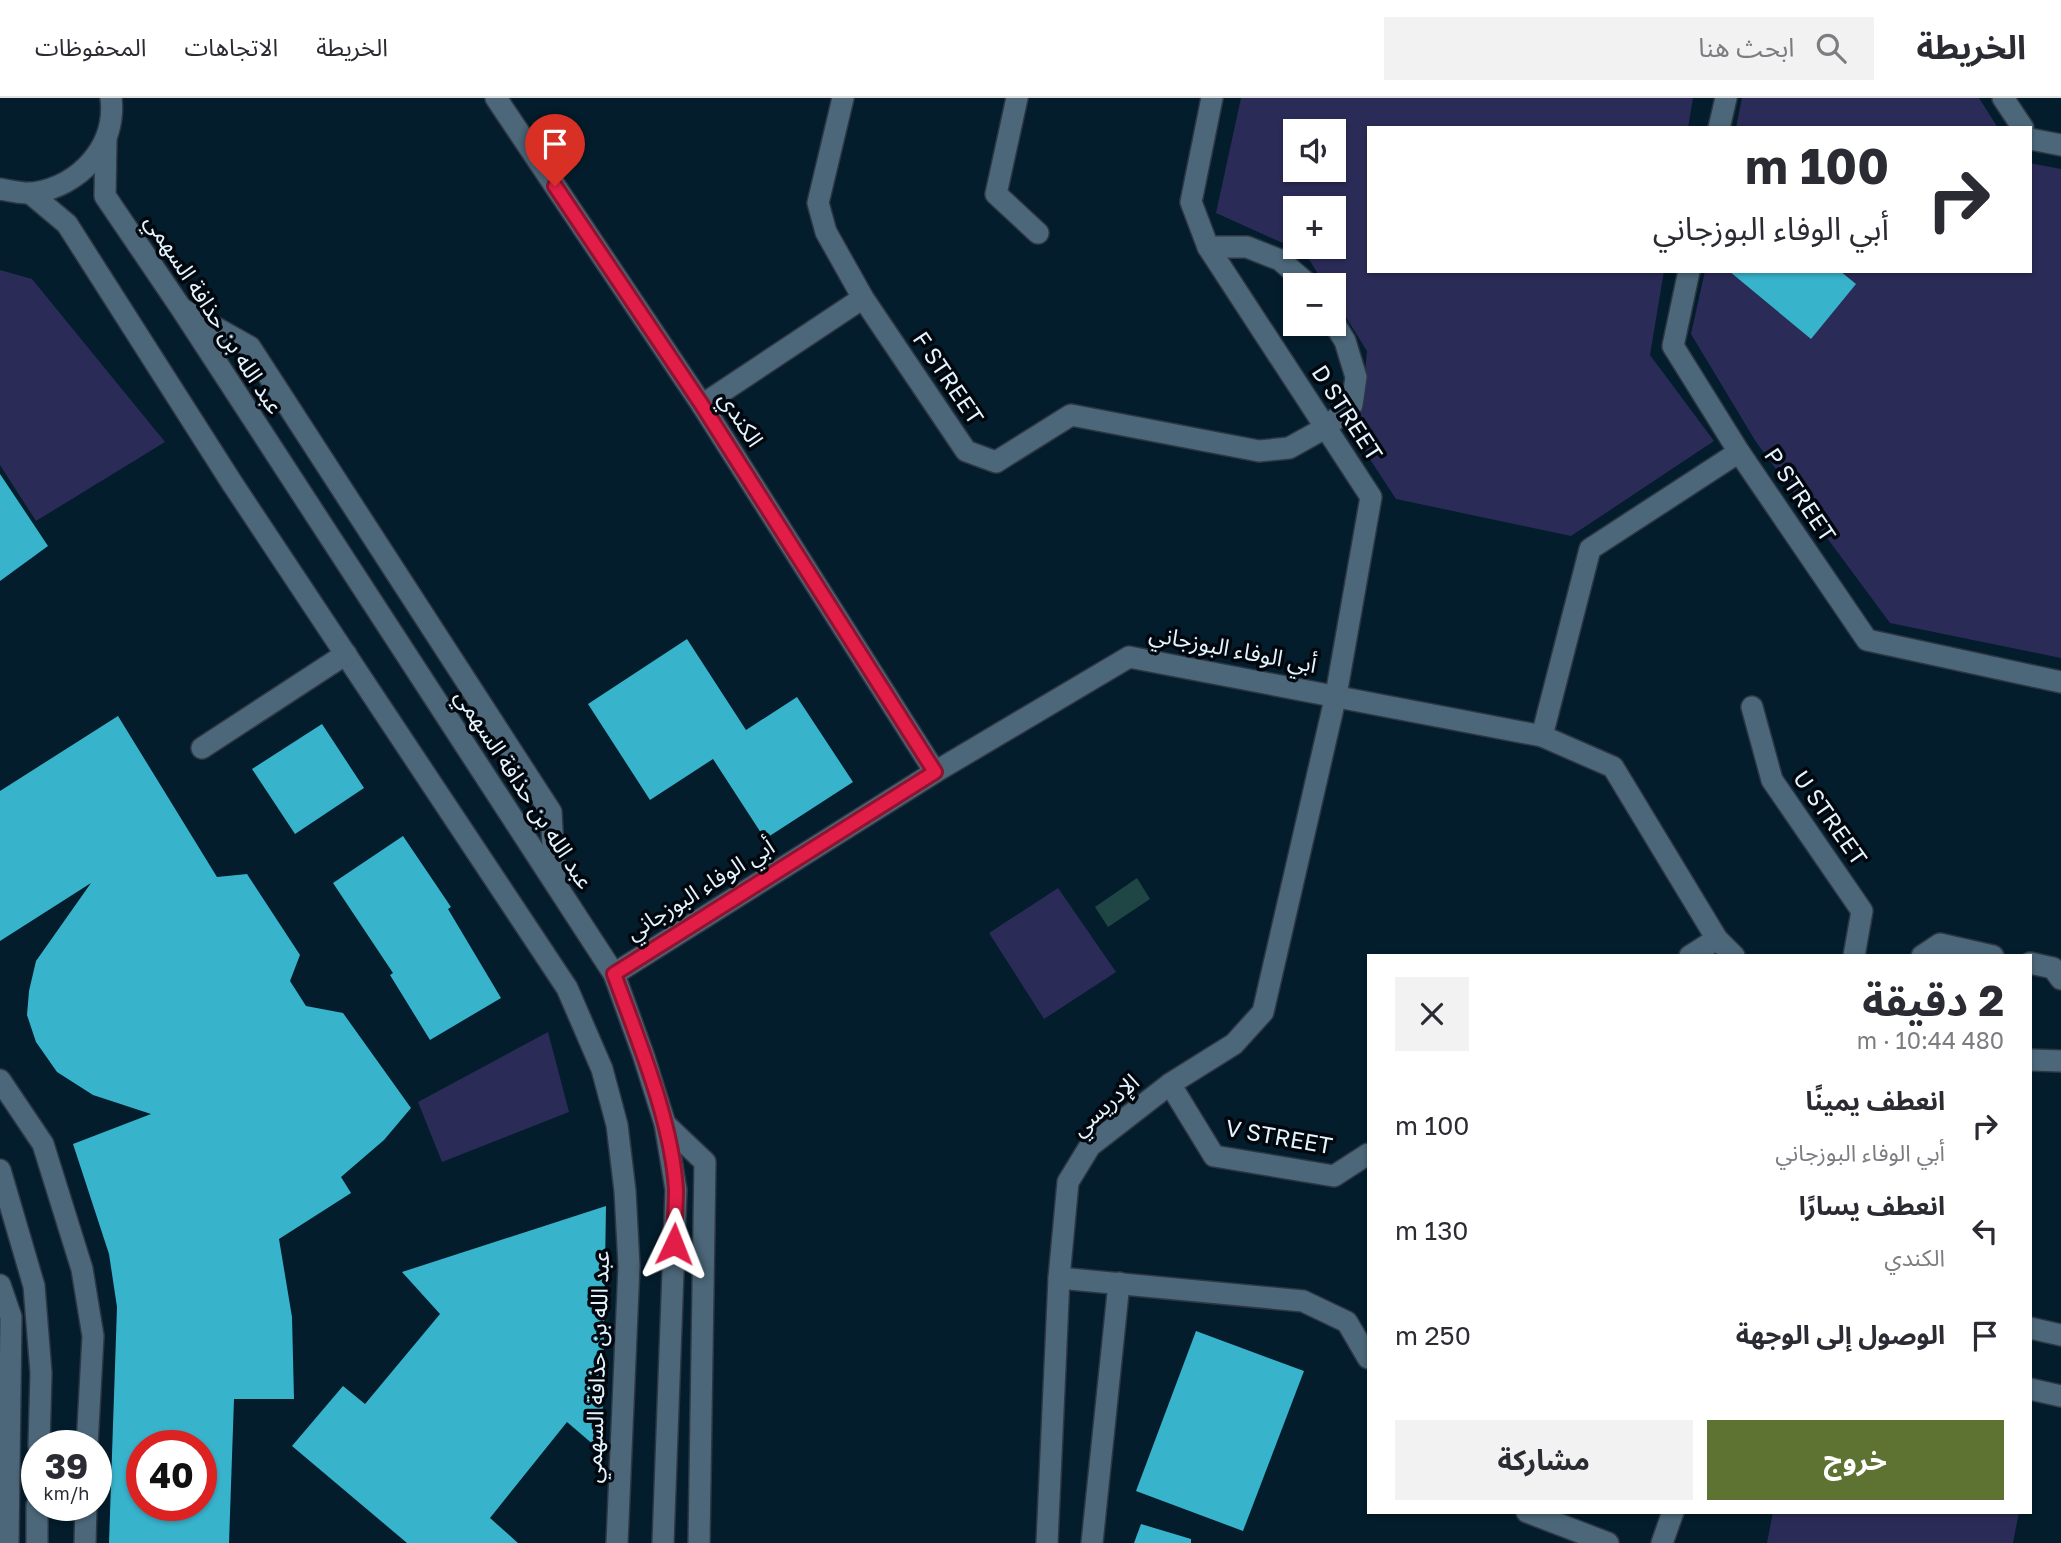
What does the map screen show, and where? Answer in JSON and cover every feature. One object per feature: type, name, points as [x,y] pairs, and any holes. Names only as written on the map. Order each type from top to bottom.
[{"type":"street","points":[[0,188],[30,193],[59,186],[76,177],[91,164],[106,139],[113,110],[111,98]]},
{"type":"street","name":"الكندي","points":[[496,98],[702,405],[935,772]]},
{"type":"street","name":"F STREET","points":[[843,98],[818,203],[826,232],[863,298],[966,451],[996,462],[1071,415],[1259,451],[1289,448],[1325,428]]},
{"type":"street","points":[[1017,98],[996,194],[1038,233]]},
{"type":"street","name":"D STREET","points":[[1212,98],[1191,202],[1208,247],[1371,497],[1336,695],[1321,759]]},
{"type":"street","points":[[1719,126],[1726,98]]},
{"type":"street","points":[[2003,98],[2022,126]]},
{"type":"street","name":"عبد الله بن حذافة السهمي","points":[[106,139],[105,196],[181,308],[614,974],[665,1124],[676,1189],[663,1543]]},
{"type":"street","points":[[2032,139],[2061,145]]},
{"type":"street","name":"عبد الله بن حذافة السهمي","points":[[30,193],[67,224],[232,484],[566,988],[602,1069],[617,1125],[625,1191],[629,1266],[617,1543]]},
{"type":"street","points":[[1208,247],[1247,247],[1280,260],[1295,273]]},
{"type":"street","points":[[1689,273],[1673,346],[1739,452]]},
{"type":"street","points":[[702,405],[863,298]]},
{"type":"street","points":[[181,308],[250,347],[551,812],[555,884]]},
{"type":"street","points":[[1325,428],[1352,405],[1356,377],[1342,336]]},
{"type":"street","name":"P STREET","points":[[1542,736],[1590,550],[1739,452],[1867,640],[2061,682]]},
{"type":"street","points":[[202,748],[346,654]]},
{"type":"street","name":"أبي الوفاء البوزجاني","points":[[614,974],[935,772],[1129,657],[1542,736],[1614,767],[1717,939],[1732,954]]},
{"type":"street","name":"U STREET","points":[[1752,707],[1772,780],[1863,911],[1854,954]]},
{"type":"street","name":"الإدريسي","points":[[1047,1543],[1059,1278],[1068,1182],[1090,1146],[1170,1084],[1234,1044],[1263,1012],[1321,759]]},
{"type":"street","points":[[1693,954],[1717,939]]},
{"type":"street","points":[[1925,954],[1940,944],[1984,954]]},
{"type":"street","points":[[2032,963],[2053,968],[2061,979]]},
{"type":"street","points":[[2032,1060],[2061,1062]]},
{"type":"street","points":[[0,1080],[43,1144],[82,1269],[93,1336],[88,1430]]},
{"type":"street","name":"V STREET","points":[[1170,1084],[1214,1156],[1335,1176],[1367,1155]]},
{"type":"street","points":[[665,1124],[705,1162],[699,1543]]},
{"type":"street","points":[[0,1170],[34,1286],[41,1373],[39,1430]]},
{"type":"street","points":[[1059,1278],[1303,1301],[1346,1322],[1367,1356]]},
{"type":"street","points":[[1091,1543],[1119,1283]]},
{"type":"street","points":[[0,1285],[11,1317],[8,1543]]},
{"type":"street","points":[[2032,1328],[2061,1335]]},
{"type":"street","points":[[2032,1389],[2061,1395]]},
{"type":"street","points":[[1532,1514],[1608,1543]]},
{"type":"street","points":[[1662,1543],[1672,1514]]},
{"type":"street","points":[[37,1521],[37,1543]]},
{"type":"street","points":[[85,1543],[86,1521]]},
{"type":"shaded area","points":[[1241,98],[1693,98],[1688,126],[1367,126],[1367,273],[1664,273],[1650,355],[1714,441],[1571,536],[1396,499],[1358,441],[1367,351],[1346,317],[1346,273],[1318,273],[1309,259],[1346,259],[1346,196],[1283,196],[1283,243],[1216,213]]},
{"type":"shaded area","points":[[1742,98],[1979,98],[1997,126],[1736,126]]},
{"type":"shaded area","points":[[2032,163],[2061,169],[2061,658],[1890,623],[1756,442],[1691,334],[1705,273],[2032,273]]},
{"type":"shaded area","points":[[0,270],[32,279],[165,442],[36,521],[0,465]]},
{"type":"shaded area","points":[[1137,878],[1150,899],[1108,927],[1095,907]]},
{"type":"shaded area","points":[[1058,888],[1116,972],[1044,1019],[989,933]]},
{"type":"shaded area","points":[[548,1032],[569,1112],[442,1162],[418,1102]]},
{"type":"shaded area","points":[[1773,1514],[2019,1514],[2013,1543],[1767,1543]]},
{"type":"building","points":[[1731,273],[1842,273],[1856,284],[1811,339]]},
{"type":"building","points":[[0,474],[48,546],[0,581]]},
{"type":"building","points":[[687,639],[746,730],[797,697],[853,782],[765,839],[713,759],[650,800],[588,704]]},
{"type":"building","points":[[118,716],[217,877],[247,874],[300,955],[290,981],[306,1006],[343,1013],[411,1108],[384,1140],[341,1177],[351,1193],[279,1239],[292,1317],[294,1399],[234,1399],[229,1543],[109,1543],[110,1521],[112,1521],[117,1307],[109,1254],[73,1144],[151,1114],[93,1095],[57,1072],[36,1042],[27,1015],[36,961],[91,883],[0,941],[0,791]]},
{"type":"building","points":[[322,724],[364,788],[295,834],[252,769]]},
{"type":"building","points":[[403,836],[451,907],[448,909],[501,998],[430,1040],[390,975],[393,973],[333,883]]},
{"type":"building","points":[[606,1206],[602,1452],[567,1422],[490,1518],[518,1543],[407,1543],[292,1446],[343,1386],[365,1404],[440,1314],[402,1272]]},
{"type":"building","points":[[1196,1331],[1304,1371],[1243,1531],[1136,1491]]},
{"type":"building","points":[[1141,1524],[1191,1539],[1191,1543],[1134,1543]]},
{"type":"route","points":[[555,186],[702,405],[935,772],[614,974],[665,1124],[676,1189],[674,1244]]}]
